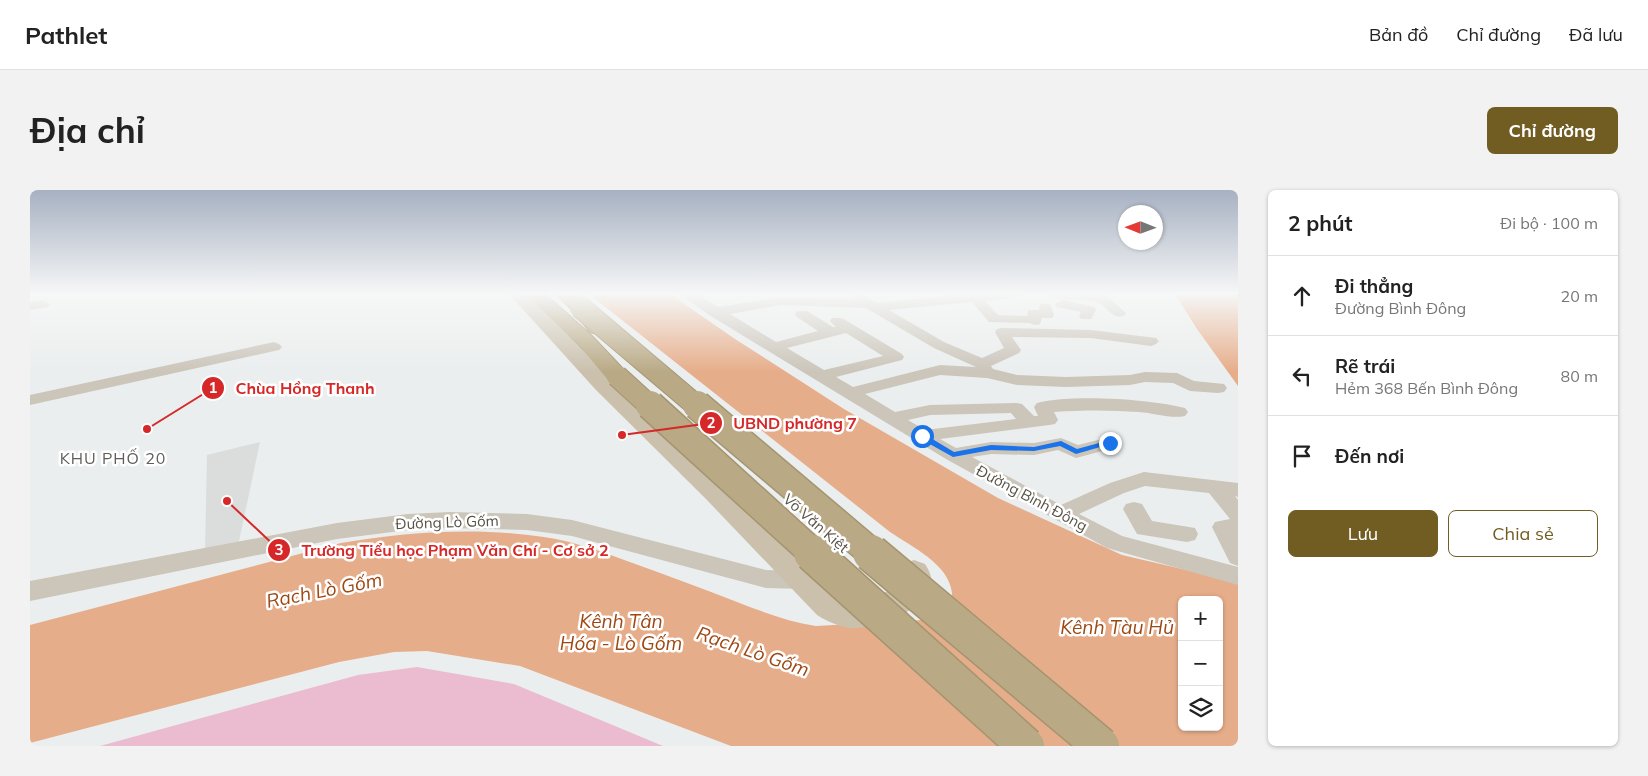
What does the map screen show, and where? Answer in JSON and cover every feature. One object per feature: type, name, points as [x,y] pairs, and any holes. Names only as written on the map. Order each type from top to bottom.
[{"type":"highway","name":"Võ Văn Kiệt","points":[[563,320],[1073,746]]},
{"type":"highway","name":"Võ Văn Kiệt","points":[[587,320],[615,362],[1026,746]]},
{"type":"highway","points":[[597,320],[1101,746]]},
{"type":"highway","points":[[561,339],[602,368],[615,362]]},
{"type":"main road","points":[[543,320],[576,356],[702,477],[823,601],[834,609],[849,614],[864,613],[884,608],[902,599],[914,590],[916,584],[914,569],[622,331],[605,320]]},
{"type":"street","name":"Đường Bình Đông","points":[[727,320],[953,455],[1115,542],[1238,576]]},
{"type":"street","points":[[818,320],[838,327],[896,357],[821,376]]},
{"type":"street","points":[[896,320],[985,369],[1017,380],[1066,382],[1130,380],[1144,377],[1177,378],[1190,386],[1218,388]]},
{"type":"street","points":[[849,393],[940,370],[985,369],[1013,350],[995,320]]},
{"type":"street","points":[[1002,332],[1154,336],[1087,323],[1036,320]]},
{"type":"street","points":[[906,326],[926,322]]},
{"type":"street","points":[[773,347],[838,327]]},
{"type":"street","points":[[30,400],[274,347]]},
{"type":"street","points":[[922,436],[1048,420],[1043,407],[1092,404],[1142,407],[1179,412]]},
{"type":"street","points":[[891,418],[930,410],[1016,408],[1028,422]]},
{"type":"street","points":[[953,455],[991,448],[1034,449],[1061,444],[1076,452],[1110,443]]},
{"type":"street","points":[[1060,514],[1117,488],[1144,479],[1238,490]]},
{"type":"street","points":[[1214,487],[1238,514]]},
{"type":"street","points":[[1134,509],[1145,528],[1187,534]]},
{"type":"street","name":"Đường Lò Gốm","points":[[30,591],[346,530],[408,522],[450,520],[527,522],[572,528],[766,580],[803,580]]},
{"type":"street","points":[[1238,527],[1223,527],[1238,558]]},
{"type":"street","points":[[1164,531],[1177,560]]},
{"type":"shaded area","points":[[260,442],[238,546],[205,552],[207,455]]},
{"type":"shaded area","points":[[417,667],[514,684],[663,746],[100,746],[358,675]]},
{"type":"water","name":"Kênh Tân Hóa - Lò Gốm","points":[[622,320],[707,320],[844,409],[998,498],[1122,555],[1238,582],[1238,746],[731,746],[520,666],[427,651],[394,652],[339,662],[30,743],[30,625],[341,543],[391,536],[442,532],[493,532],[554,539],[607,554],[766,613],[816,626],[923,620],[945,612],[952,593],[949,583],[944,573],[928,557],[890,532]]},
{"type":"water","points":[[1191,320],[1238,320],[1238,386]]},
{"type":"place","name":"Chùa Hồng Thanh","points":[[147,429]]},
{"type":"place","name":"UBND phường 7","points":[[622,435]]},
{"type":"place","name":"Trường Tiểu học Phạm Văn Chí - Cơ sở 2","points":[[227,501]]},
{"type":"district","name":"KHU PHỐ 20","points":[[113,458]]},
{"type":"route","points":[[922,436],[953,455],[991,448],[1034,449],[1061,444],[1076,452],[1110,443]]},
{"type":"water label","name":"Rạch Lò Gốm","points":[[324,590]]},
{"type":"water label","name":"Kênh Tàu Hủ","points":[[1117,627]]},
{"type":"water label","name":"Rạch Lò Gốm","points":[[753,651]]}]
